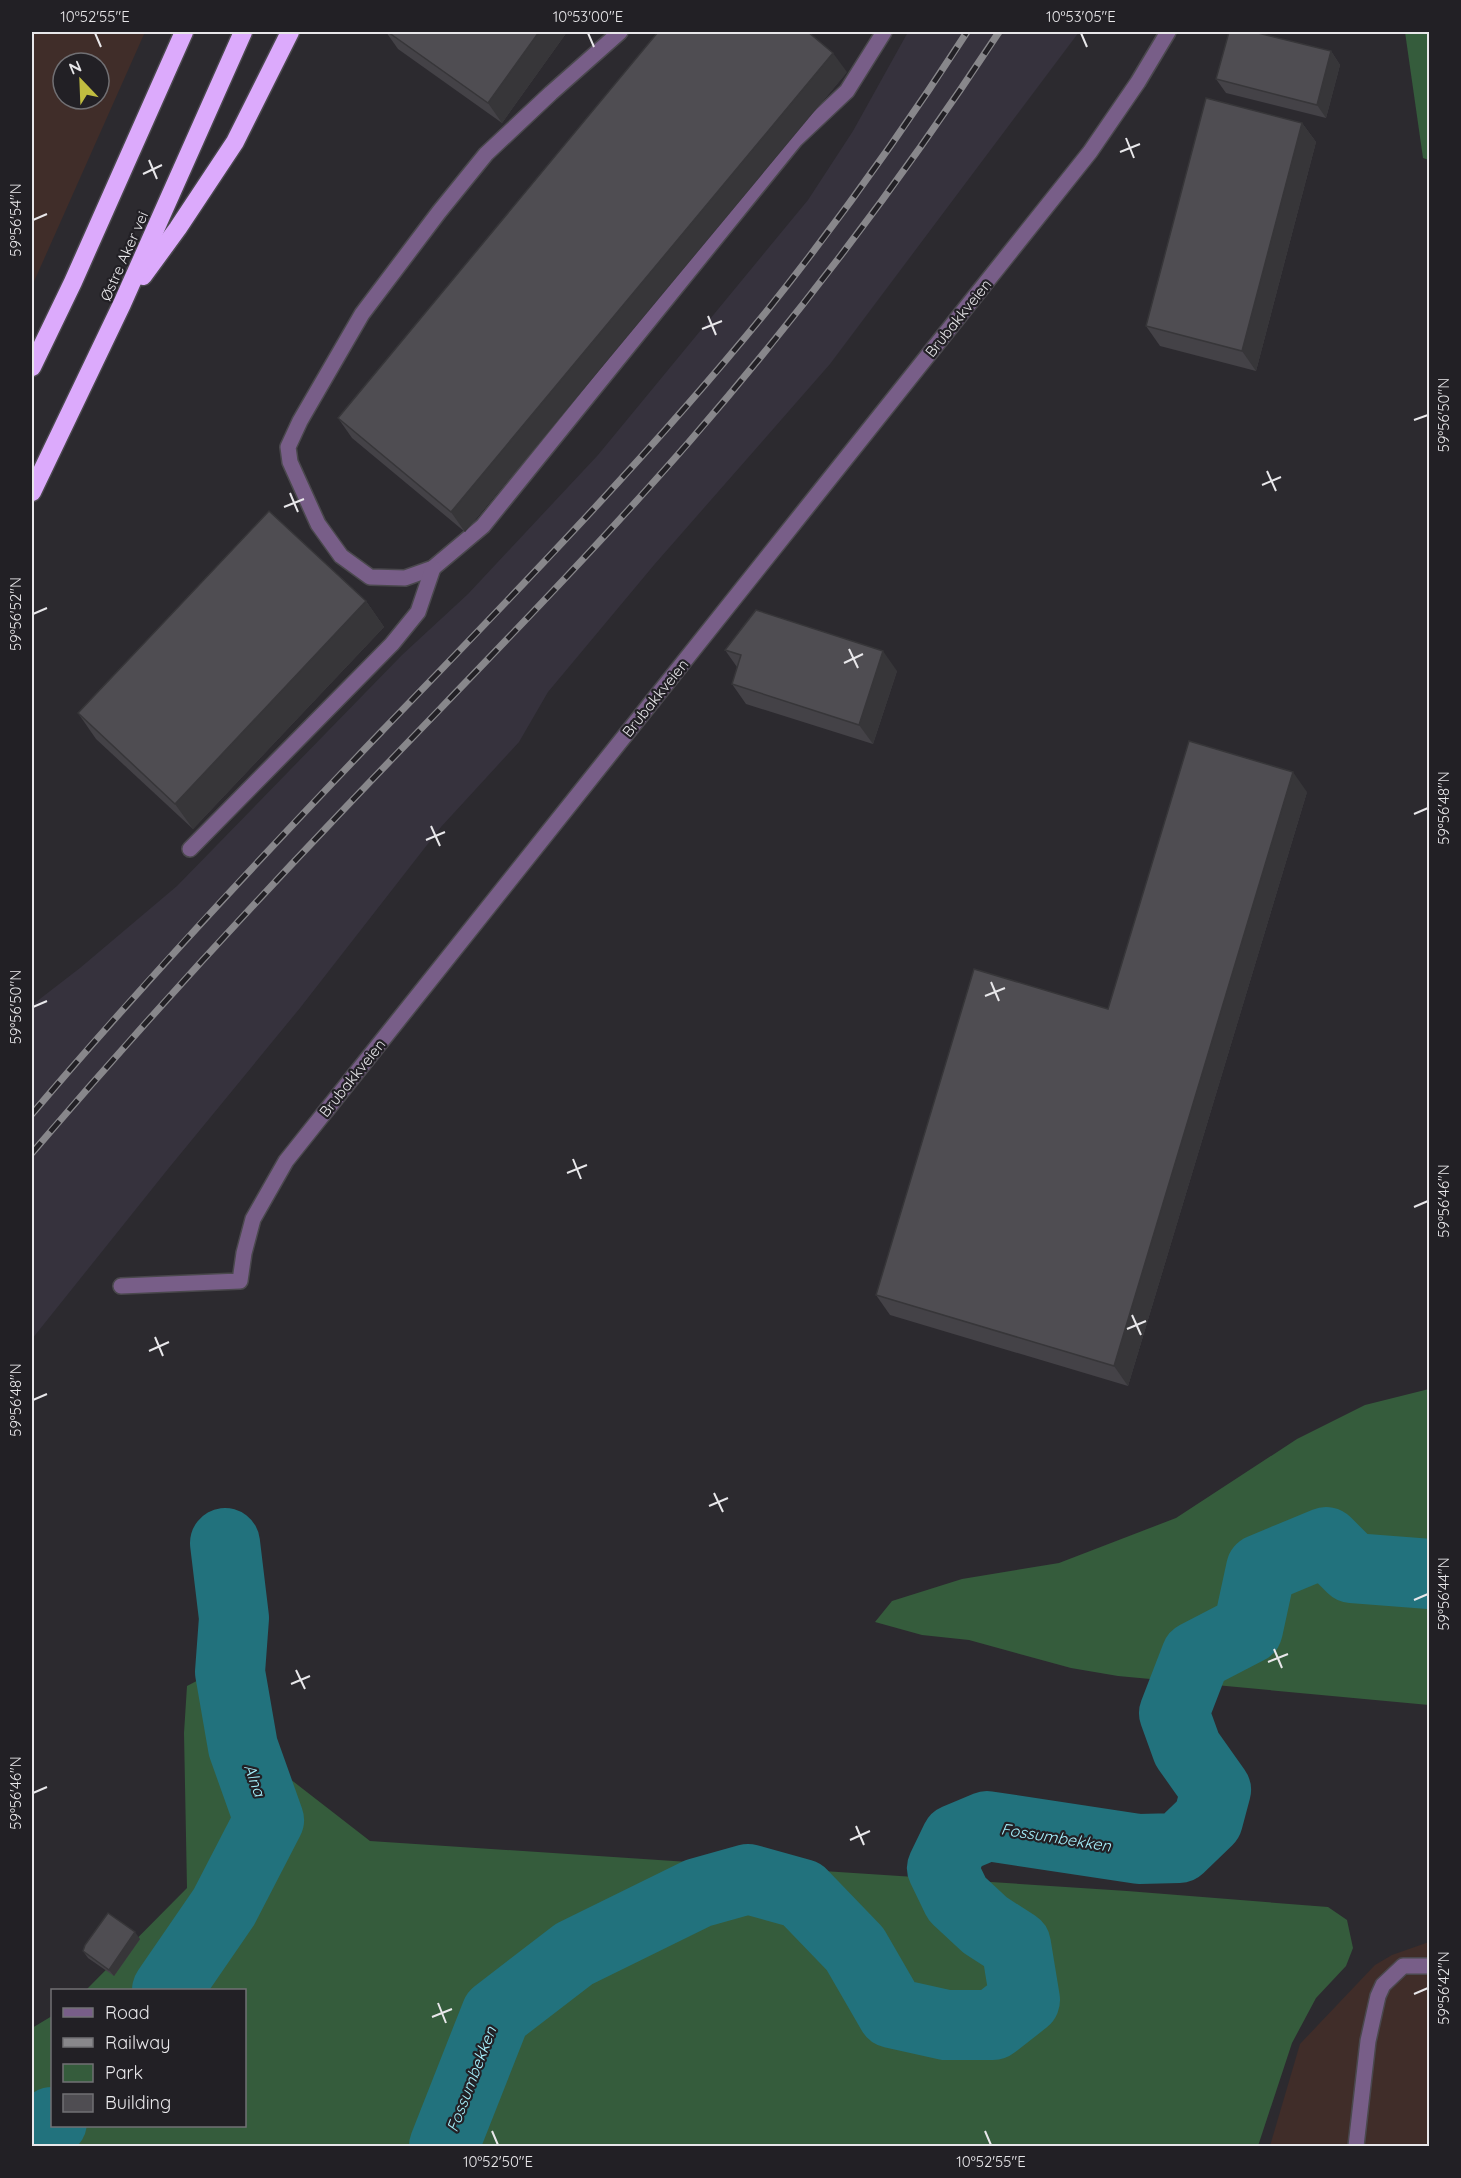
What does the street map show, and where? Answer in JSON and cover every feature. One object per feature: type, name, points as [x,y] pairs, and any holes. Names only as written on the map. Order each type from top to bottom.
[{"type":"highway","points":[[32,367],[74,282],[184,32]]},
{"type":"highway","name":"Østre Aker vei","points":[[32,492],[122,304],[243,32]]},
{"type":"highway","points":[[122,304],[178,228],[235,142],[290,32]]},
{"type":"street","points":[[620,32],[486,154],[439,212],[362,314],[288,447],[290,462],[318,524],[341,556],[370,577],[405,578],[433,568],[483,526],[795,141],[847,91],[884,32]]},
{"type":"street","name":"Brubakkveien","points":[[121,1286],[240,1281],[244,1253],[253,1219],[286,1161],[1090,152],[1138,82],[1168,32]]},
{"type":"street","points":[[190,849],[392,644],[418,612],[433,568]]},
{"type":"street","points":[[1356,2146],[1368,2041],[1378,1996],[1383,1985],[1403,1966],[1430,1966]]},
{"type":"shaded area","points":[[32,32],[145,32],[111,108],[111,51],[51,51],[51,111],[110,111],[32,286]]},
{"type":"shaded area","points":[[908,32],[1079,32],[830,364],[654,565],[548,692],[519,742],[441,827],[300,1008],[32,1339],[32,1005],[80,968],[177,886],[402,655],[468,594],[598,455],[808,200],[853,131]]},
{"type":"shaded area","points":[[1429,1942],[1429,2146],[1270,2146],[1300,2044],[1375,1965],[1392,1955]]},
{"type":"green space","points":[[1405,32],[1429,32],[1429,160],[1423,158]]},
{"type":"green space","points":[[1429,1389],[1429,1705],[1118,1676],[1071,1668],[969,1640],[922,1635],[875,1622],[892,1601],[962,1579],[1059,1563],[1176,1518],[1297,1439],[1365,1405]]},
{"type":"green space","points":[[212,1673],[245,1744],[370,1841],[1127,1891],[1328,1907],[1347,1920],[1353,1948],[1346,1966],[1316,1998],[1292,2043],[1258,2146],[32,2146],[32,2028],[51,2017],[51,2127],[246,2127],[246,1989],[87,1989],[187,1888],[184,1733],[187,1686]]},
{"type":"building","points":[[388,32],[539,32],[488,103]]},
{"type":"building","points":[[658,32],[808,32],[833,53],[451,512],[338,418]]},
{"type":"building","points":[[1229,32],[1254,32],[1331,51],[1317,105],[1216,79]]},
{"type":"building","points":[[1206,98],[1302,123],[1242,351],[1146,326]]},
{"type":"building","points":[[269,511],[366,601],[175,804],[78,713]]},
{"type":"building","points":[[756,610],[883,651],[859,725],[732,684],[741,655],[725,650]]},
{"type":"building","points":[[1189,741],[1293,772],[1114,1366],[876,1295],[974,969],[1108,1009]]},
{"type":"building","points":[[108,1913],[135,1932],[109,1970],[83,1951]]},
{"type":"waterway","name":"Fossumbekken","points":[[444,2146],[496,2014],[574,1954],[698,1893],[748,1879],[802,1894],[855,1949],[892,2013],[946,2025],[993,2025],[1025,2000],[1016,1945],[985,1925],[957,1899],[942,1868],[956,1839],[987,1826],[1139,1849],[1179,1848],[1208,1820],[1216,1790],[1187,1749],[1174,1713],[1196,1656],[1248,1629],[1261,1569],[1326,1542],[1352,1568],[1430,1574]]},
{"type":"waterway","name":"Alna","points":[[168,1989],[224,1907],[269,1820],[243,1747],[230,1672],[234,1618],[225,1543]]},
{"type":"waterway","name":"Alna","points":[[32,2137],[51,2123]]},
{"type":"railway","points":[[32,1114],[204,920],[578,526],[720,367],[793,278],[845,209],[920,104],[967,32]]},
{"type":"railway","points":[[32,1153],[140,1029],[252,907],[555,589],[689,442],[772,343],[851,242],[927,138],[999,32]]}]
